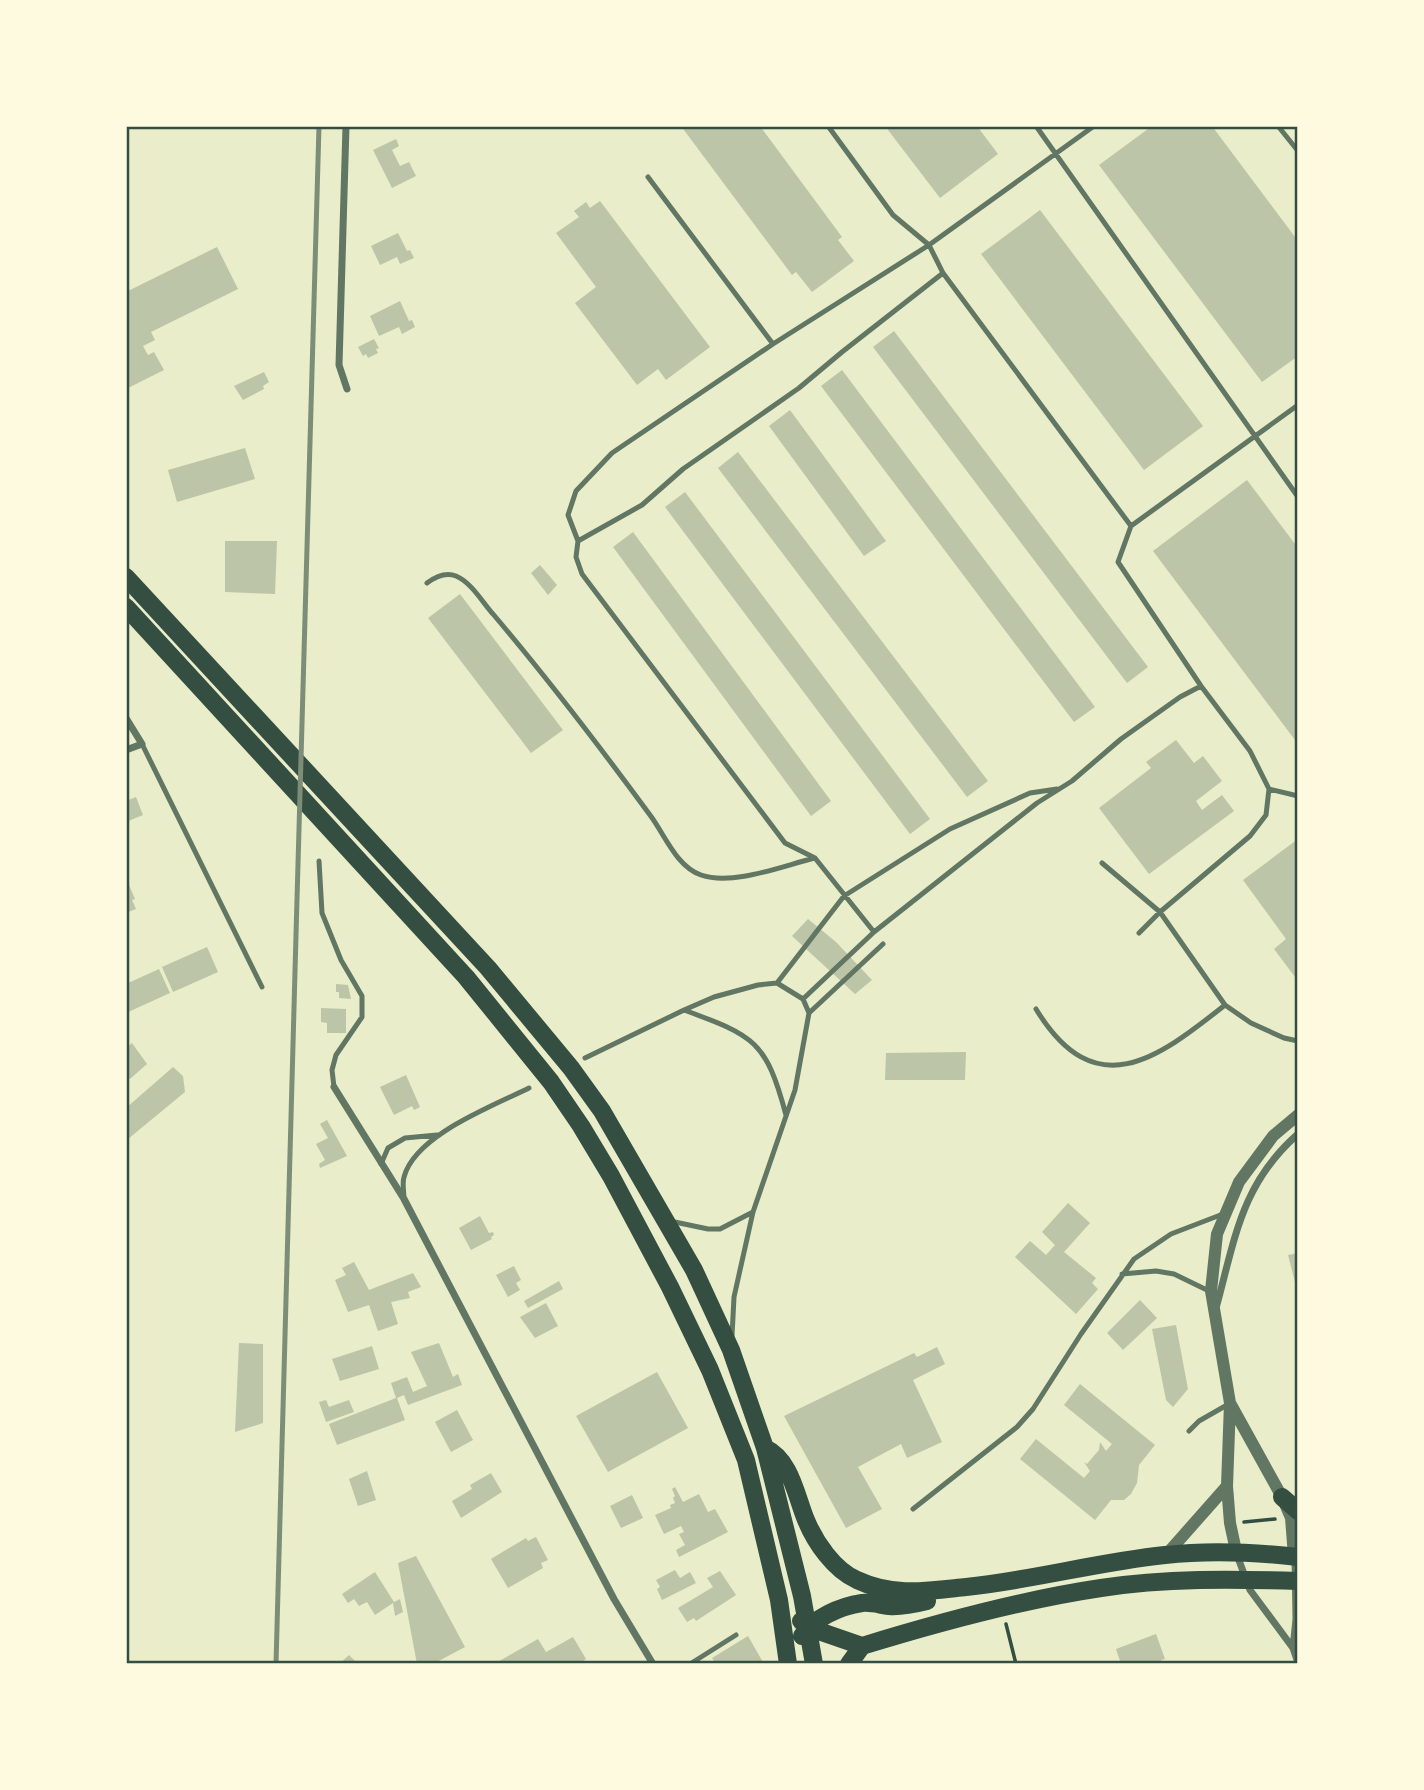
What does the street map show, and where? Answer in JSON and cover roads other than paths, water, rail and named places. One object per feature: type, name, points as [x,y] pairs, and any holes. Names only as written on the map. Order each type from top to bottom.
[{"type":"main road","points":[[126,577],[482,961],[571,1068],[602,1111],[694,1270],[731,1350],[765,1448],[802,1596],[814,1664]]},
{"type":"main road","points":[[126,607],[466,977],[551,1082],[581,1126],[670,1287],[710,1370],[746,1460],[779,1600],[788,1662]]},
{"type":"main road","points":[[765,1448],[774,1452],[787,1471],[807,1523],[844,1573],[885,1590],[910,1593],[1002,1584],[1166,1555],[1236,1551],[1296,1556]]},
{"type":"main road","points":[[1282,1497],[1298,1511]]},
{"type":"main road","points":[[779,1600],[807,1627],[862,1646],[916,1629],[1005,1607],[1099,1588],[1162,1581],[1297,1581]]},
{"type":"main road","points":[[788,1662],[807,1627],[833,1612],[860,1604],[908,1605],[1002,1584]]},
{"type":"main road","points":[[849,1664],[862,1646]]},
{"type":"street","points":[[346,126],[339,365],[347,389]]},
{"type":"street","points":[[126,718],[142,744],[126,750]]},
{"type":"street","points":[[334,1087],[404,1199],[614,1599],[653,1664]]},
{"type":"street","points":[[1298,1115],[1273,1136],[1239,1182],[1217,1234],[1211,1291],[1230,1403],[1227,1486],[1230,1523],[1236,1551],[1245,1580],[1264,1611],[1293,1648],[1298,1663]]},
{"type":"street","points":[[1214,1315],[1244,1205],[1265,1169],[1298,1134]]},
{"type":"street","points":[[1230,1403],[1291,1517],[1297,1581],[1297,1617],[1293,1648]]},
{"type":"street","points":[[1166,1555],[1227,1486]]},
{"type":"lane","points":[[828,126],[893,215],[929,245],[943,273],[1131,526]]},
{"type":"lane","points":[[1036,126],[1298,497]]},
{"type":"lane","points":[[874,932],[815,858],[785,843],[590,585],[582,574],[576,557],[578,541],[568,515],[576,491],[612,453],[773,344],[929,245],[1094,126]]},
{"type":"lane","points":[[1278,126],[1298,151]]},
{"type":"lane","points":[[648,177],[773,344]]},
{"type":"lane","points":[[578,541],[642,505],[683,469],[799,388],[943,273]]},
{"type":"lane","points":[[1139,933],[1250,836],[1266,815],[1269,789],[1250,751],[1201,686],[1118,562],[1131,526],[1298,405]]},
{"type":"lane","points":[[427,583],[444,575],[456,576],[470,587],[517,643],[651,817],[681,862],[698,874],[713,878],[732,878],[815,858]]},
{"type":"lane","points":[[803,999],[874,932],[1037,803],[1072,781],[1131,732],[1180,697],[1201,686]]},
{"type":"lane","points":[[142,744],[262,986]]},
{"type":"lane","points":[[777,984],[844,896],[950,829],[1030,793],[1059,789]]},
{"type":"lane","points":[[1269,789],[1298,796]]},
{"type":"lane","points":[[318,861],[322,913],[341,960],[362,996],[362,1017],[336,1055],[331,1070],[334,1087]]},
{"type":"lane","points":[[1102,863],[1160,912],[1225,1004],[1251,1023],[1284,1038],[1298,1041]]},
{"type":"lane","points":[[809,1013],[883,944]]},
{"type":"lane","points":[[585,1058],[714,997],[758,985],[777,984],[803,999],[809,1013],[795,1090],[753,1212],[734,1297],[731,1350]]},
{"type":"lane","points":[[1036,1009],[1059,1041],[1076,1054],[1109,1066],[1125,1066],[1165,1049],[1188,1035],[1225,1004]]},
{"type":"lane","points":[[684,1010],[740,1032],[759,1047],[776,1081],[786,1115]]},
{"type":"lane","points":[[404,1199],[404,1178],[407,1170],[438,1135],[529,1088]]},
{"type":"lane","points":[[381,1164],[388,1148],[405,1138],[438,1135]]},
{"type":"lane","points":[[665,1220],[720,1229],[753,1212]]},
{"type":"lane","points":[[914,1509],[1025,1418],[1122,1273],[1143,1251],[1171,1234],[1224,1214]]},
{"type":"lane","points":[[1122,1273],[1156,1270],[1174,1274],[1211,1291]]},
{"type":"lane","points":[[1189,1431],[1199,1421],[1230,1403]]},
{"type":"lane","points":[[690,1664],[736,1635]]},
{"type":"railway","points":[[276,1664],[319,126]]}]
